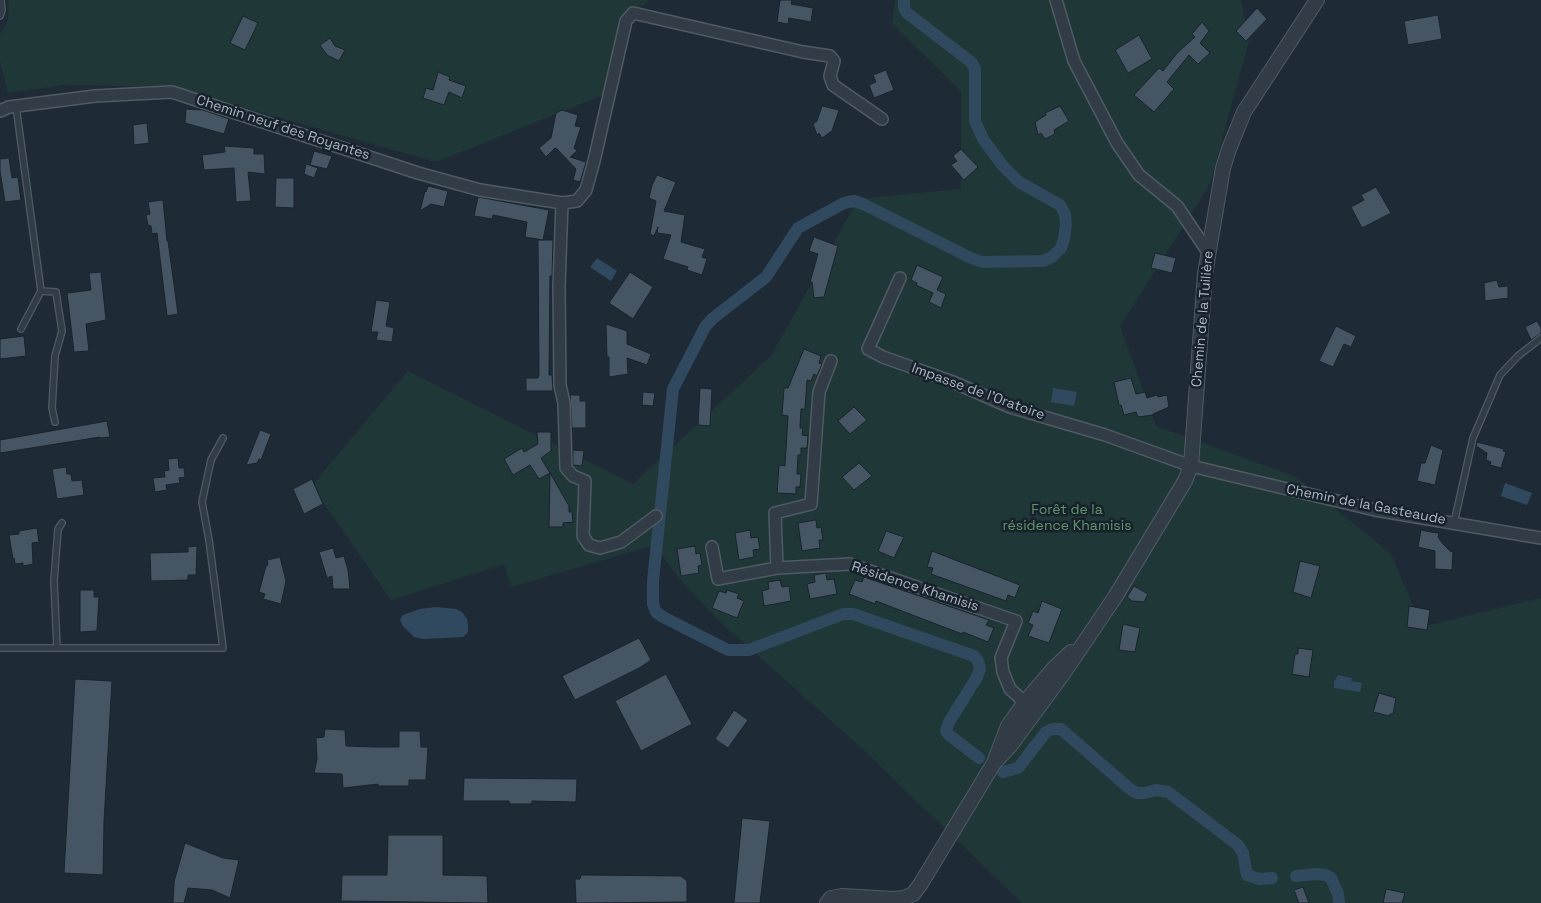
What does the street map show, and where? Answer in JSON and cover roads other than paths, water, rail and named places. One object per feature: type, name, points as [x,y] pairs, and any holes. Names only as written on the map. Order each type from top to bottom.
[{"type":"street","points":[[1056,0],[1074,61],[1116,143],[1139,176],[1176,206],[1208,252]]},
{"type":"street","name":"Chemin de la Tuilière","points":[[1031,706],[1088,636],[1169,509],[1192,466],[1208,252],[1223,168],[1244,112],[1318,0]]},
{"type":"street","points":[[656,516],[621,542],[600,548],[589,545],[583,536],[585,481],[573,476],[566,468],[564,403],[560,385],[559,286],[562,203],[577,201],[586,190],[626,21],[633,13],[803,52],[830,56],[834,60],[830,76],[833,85],[882,119]]},
{"type":"street","name":"Chemin neuf des Royantes","points":[[0,111],[16,106],[95,96],[172,92],[418,173],[480,190],[562,203]]},
{"type":"street","name":"Impasse de l'Oratoire","points":[[900,278],[868,349],[883,357],[953,382],[1010,406],[1105,435],[1192,466]]},
{"type":"street","points":[[712,547],[718,579],[777,568],[775,513],[811,504],[819,392],[831,362]]},
{"type":"street","name":"Chemin de la Gasteaude","points":[[1192,466],[1374,510],[1541,538]]},
{"type":"street","name":"Résidence Khamisis","points":[[777,568],[850,564],[1016,621],[1001,658],[1002,672],[1010,689],[1031,706]]},
{"type":"street","points":[[826,903],[831,898],[842,896],[894,900],[913,894],[994,763],[1014,740],[1031,706]]},
{"type":"street","points":[[994,763],[1008,726],[1031,706]]},
{"type":"lane","points":[[0,16],[2,10],[1,0]]},
{"type":"lane","points":[[16,106],[41,291],[21,329]]},
{"type":"lane","points":[[41,291],[56,292],[62,331],[55,356],[52,408],[55,422]]},
{"type":"lane","points":[[1454,523],[1474,438],[1500,375],[1518,356],[1541,338]]},
{"type":"lane","points":[[0,648],[223,648],[209,540],[202,502],[211,460],[222,438]]},
{"type":"lane","points":[[57,648],[54,581],[58,529],[62,523]]},
{"type":"water","points":[[597,258],[617,271],[611,281],[590,267]]},
{"type":"water","points":[[1053,388],[1077,392],[1074,406],[1051,402]]},
{"type":"water","points":[[1505,483],[1532,493],[1527,505],[1501,496]]},
{"type":"water","points":[[436,607],[456,609],[462,612],[467,619],[468,632],[463,637],[423,639],[414,637],[400,620],[403,615],[420,609]]},
{"type":"water","points":[[1338,675],[1352,678],[1351,681],[1362,683],[1360,692],[1334,688],[1334,682]]},
{"type":"waterway","points":[[904,0],[904,8],[907,13],[971,62],[975,69],[975,121],[983,139],[1003,166],[1019,182],[1060,205],[1065,214],[1066,225],[1061,248],[1052,257],[1043,261],[982,262],[854,201],[844,203],[798,228],[766,277],[712,319],[705,327],[673,389],[653,581],[653,604],[656,612],[663,617],[728,650],[749,650],[843,614],[853,614],[974,656],[978,661],[980,669],[949,722],[946,731],[979,758]]},
{"type":"waterway","points":[[1003,772],[1018,768],[1046,732],[1052,729],[1061,729],[1130,789],[1137,793],[1156,790],[1168,792],[1238,845],[1243,853],[1247,875],[1259,879],[1272,878]]},
{"type":"waterway","points":[[1296,876],[1316,874],[1326,875],[1331,878],[1338,894],[1339,903]]},
{"type":"park label","name":"Forêt de la résidence Khamisis","points":[[1067,518]]}]
